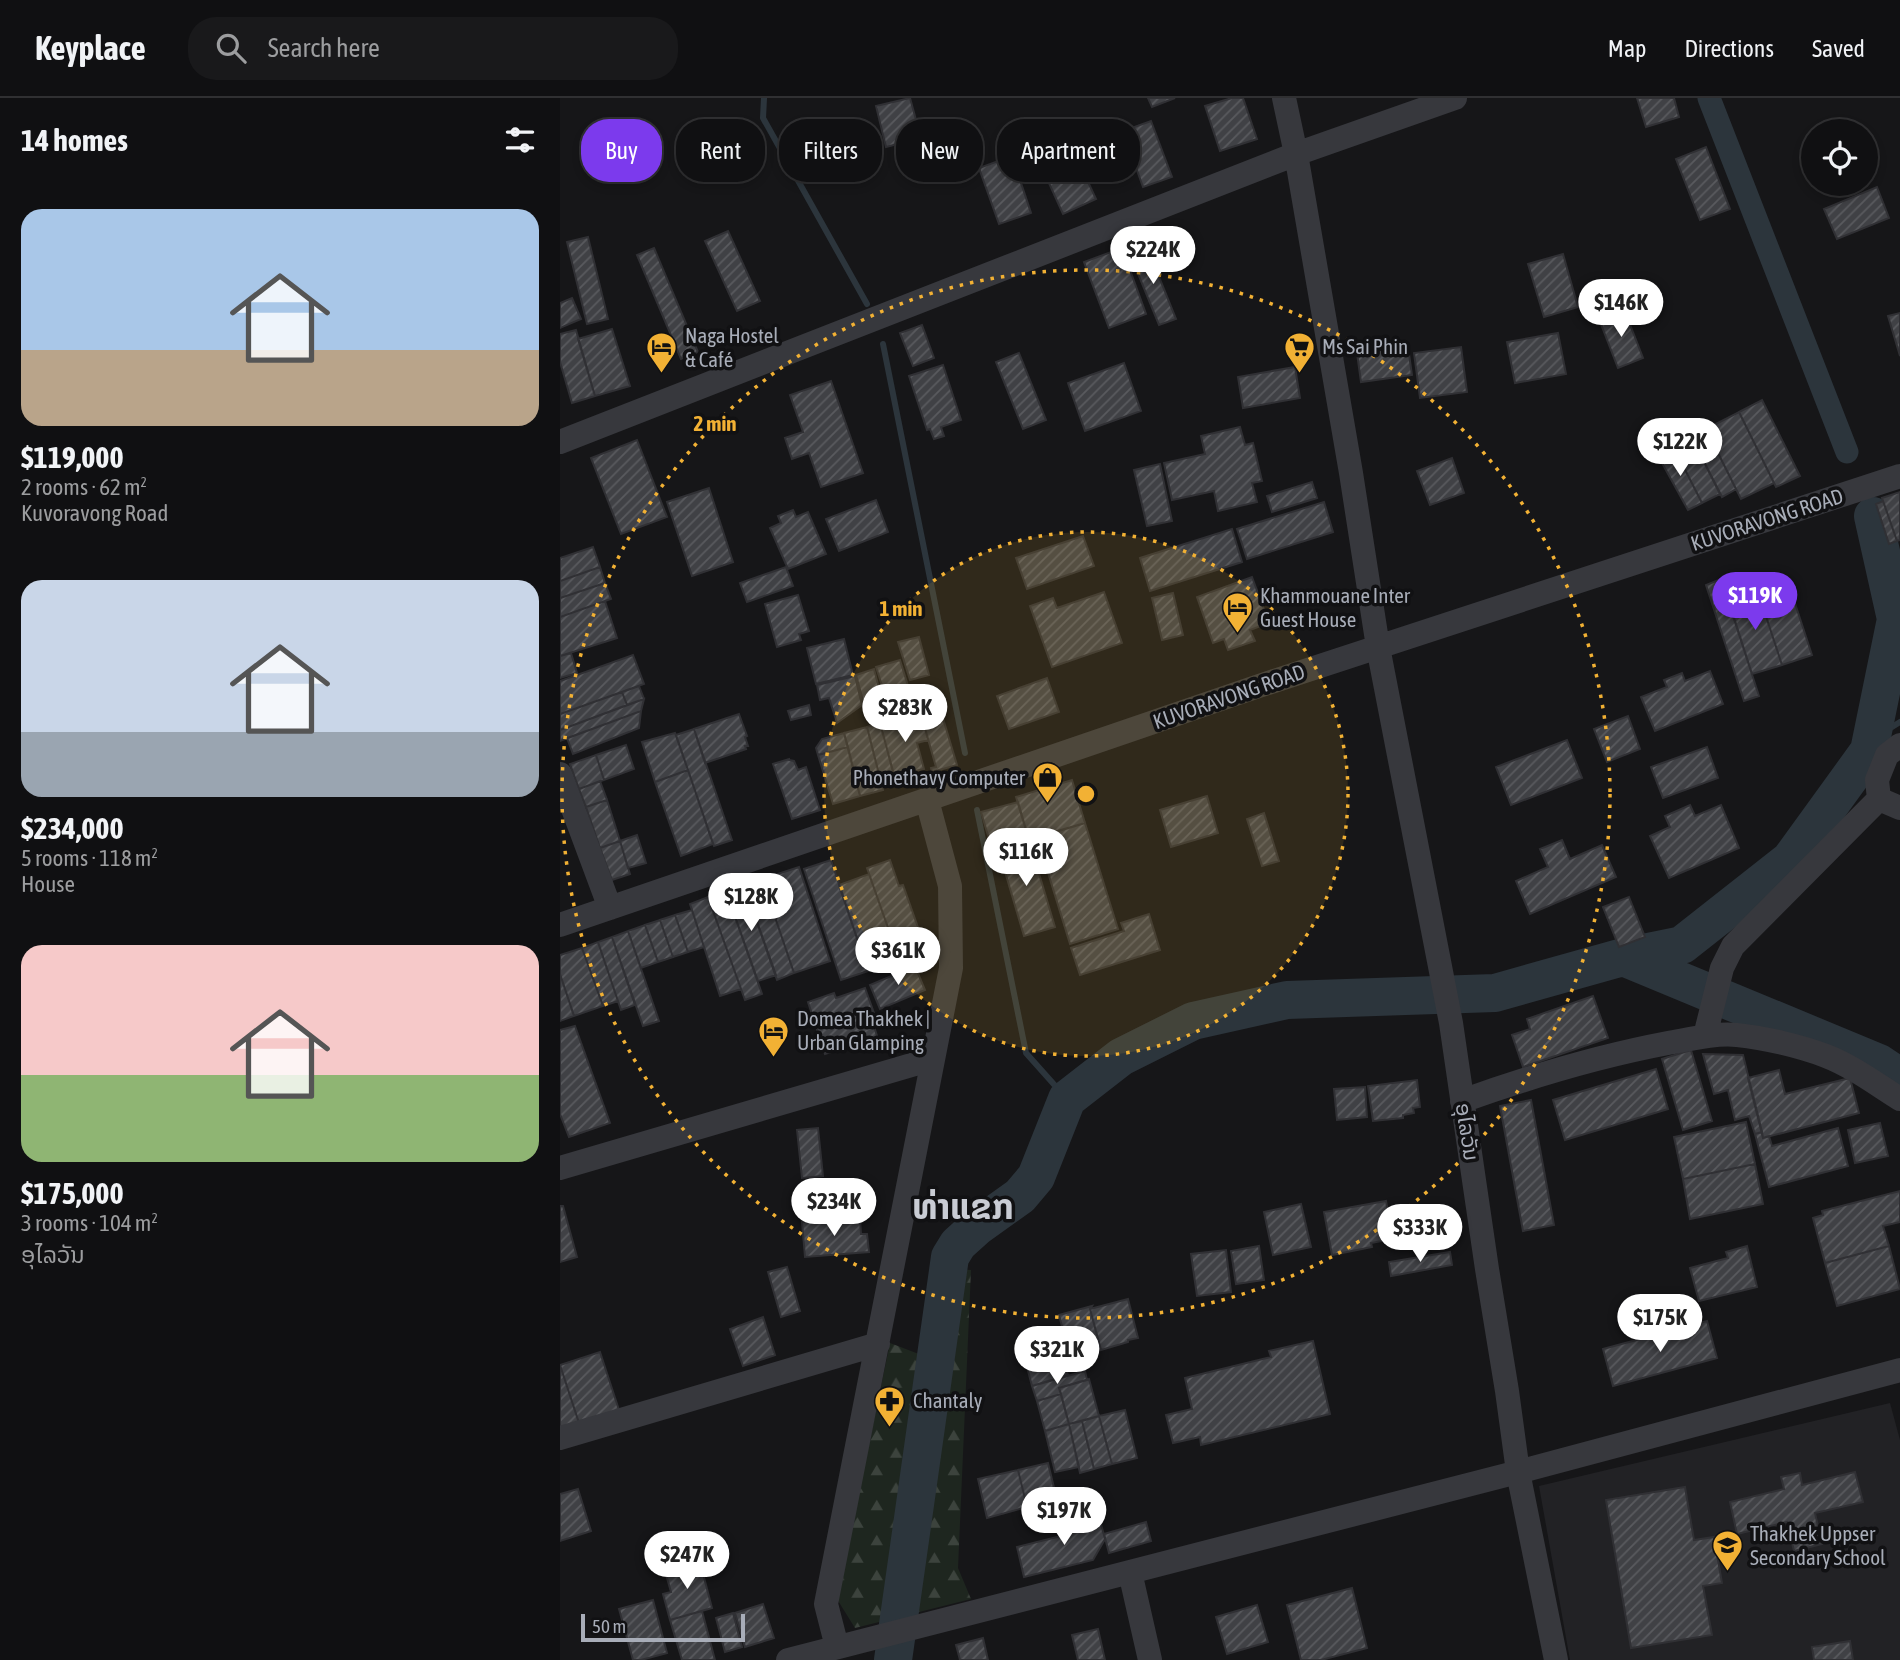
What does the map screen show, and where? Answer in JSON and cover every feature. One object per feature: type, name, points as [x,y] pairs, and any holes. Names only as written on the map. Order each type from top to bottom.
[{"type":"street","name":"ອຸໄລວັນ","points":[[1284,98],[1351,473],[1378,647],[1451,1023],[1517,1472],[1556,1660]]},
{"type":"street","points":[[560,442],[1296,154],[1455,98]]},
{"type":"street","name":"KUVORAVONG ROAD","points":[[560,925],[1378,647],[1900,476]]},
{"type":"street","points":[[1704,1036],[1722,968],[1733,946],[1890,803],[1877,780],[1887,755],[1900,745]]},
{"type":"street","points":[[560,774],[610,908]]},
{"type":"street","points":[[845,1645],[826,1604],[951,968],[950,886],[927,800]]},
{"type":"street","points":[[1462,1101],[1622,1052],[1704,1036],[1736,1035],[1825,1055],[1900,1099]]},
{"type":"street","points":[[560,1168],[932,1059]]},
{"type":"street","points":[[560,1438],[878,1344]]},
{"type":"street","points":[[788,1660],[1900,1370]]},
{"type":"street","points":[[1130,1572],[1150,1660]]},
{"type":"shaded area","name":"Thakhek Uppser Secondary School","points":[[1890,1403],[1900,1440],[1900,1660],[1570,1660],[1539,1486]]},
{"type":"green space","points":[[955,1269],[971,1270],[958,1568],[971,1599],[855,1628],[837,1599],[890,1343],[924,1356],[911,1423],[930,1465]]},
{"type":"building","points":[[910,98],[916,119],[896,119],[896,144],[886,147],[882,119],[879,119],[876,106]]},
{"type":"building","points":[[1148,98],[1175,98],[1152,107]]},
{"type":"building","points":[[1232,98],[1243,98],[1257,139],[1220,151],[1205,106]]},
{"type":"building","points":[[1637,98],[1674,98],[1679,117],[1646,127]]},
{"type":"building","points":[[1151,121],[1172,177],[1143,187],[1140,179],[1140,125]]},
{"type":"building","points":[[1706,147],[1730,209],[1700,220],[1676,159]]},
{"type":"building","points":[[997,161],[997,182],[1021,182],[1031,213],[999,224],[983,179],[983,167]]},
{"type":"building","points":[[1048,182],[1088,182],[1096,199],[1063,214]]},
{"type":"building","points":[[1878,190],[1889,218],[1837,239],[1824,209],[1855,196],[1878,196]]},
{"type":"building","points":[[728,231],[760,301],[737,311],[705,241]]},
{"type":"building","points":[[588,237],[608,319],[587,324],[567,242]]},
{"type":"building","points":[[1147,247],[1176,319],[1159,325],[1130,254]]},
{"type":"building","points":[[654,248],[698,352],[681,359],[637,255]]},
{"type":"building","points":[[1122,248],[1146,314],[1109,328],[1084,262]]},
{"type":"building","points":[[1563,254],[1578,307],[1544,317],[1528,264]]},
{"type":"building","points":[[572,298],[581,319],[560,328],[560,303]]},
{"type":"building","points":[[1624,309],[1643,358],[1618,368],[1599,319]]},
{"type":"building","points":[[1900,313],[1900,356],[1888,316]]},
{"type":"building","points":[[922,325],[934,358],[913,366],[900,333]]},
{"type":"building","points":[[612,329],[630,386],[595,396],[578,339]]},
{"type":"building","points":[[576,330],[595,396],[572,403],[560,362],[560,334]]},
{"type":"building","points":[[1558,333],[1566,374],[1515,383],[1507,342]]},
{"type":"building","points":[[1408,347],[1412,375],[1361,382],[1357,353]]},
{"type":"building","points":[[1461,347],[1467,392],[1420,398],[1414,353]]},
{"type":"building","points":[[1019,353],[1046,420],[1023,429],[996,362]]},
{"type":"building","points":[[1124,363],[1141,411],[1085,431],[1068,383]]},
{"type":"building","points":[[943,365],[961,420],[941,427],[944,436],[934,439],[930,429],[927,430],[909,376]]},
{"type":"building","points":[[1295,367],[1300,398],[1243,408],[1238,377]]},
{"type":"building","points":[[831,381],[863,473],[821,487],[809,453],[792,459],[785,438],[803,432],[790,395]]},
{"type":"building","points":[[1762,400],[1800,476],[1776,487],[1739,412]]},
{"type":"building","points":[[1739,412],[1774,483],[1741,499],[1706,429]]},
{"type":"building","points":[[1240,427],[1245,445],[1253,443],[1262,481],[1252,483],[1257,502],[1218,511],[1214,491],[1172,500],[1164,463],[1205,454],[1201,436]]},
{"type":"building","points":[[1706,429],[1736,489],[1722,497],[1691,436]]},
{"type":"building","points":[[1691,436],[1720,494],[1702,503],[1673,446]]},
{"type":"building","points":[[637,440],[667,517],[621,534],[591,458]]},
{"type":"building","points":[[1673,446],[1702,503],[1688,510],[1657,454]]},
{"type":"building","points":[[1452,458],[1464,493],[1430,505],[1417,471]]},
{"type":"building","points":[[1160,464],[1172,521],[1147,526],[1134,470]]},
{"type":"building","points":[[1312,482],[1317,498],[1272,512],[1267,496]]},
{"type":"building","points":[[709,488],[733,562],[692,576],[667,502]]},
{"type":"building","points":[[1900,492],[1900,540],[1897,541],[1882,498]]},
{"type":"building","points":[[876,500],[888,532],[839,551],[826,519]]},
{"type":"building","points":[[1883,501],[1897,541],[1889,544],[1876,504]]},
{"type":"building","points":[[1324,502],[1333,532],[1247,559],[1237,529]]},
{"type":"building","points":[[793,510],[796,517],[808,512],[826,554],[788,569],[770,528],[781,523],[778,516]]},
{"type":"building","points":[[1232,529],[1242,562],[1150,591],[1140,558]]},
{"type":"building","points":[[1083,536],[1094,566],[1027,589],[1016,558]]},
{"type":"building","points":[[593,547],[600,567],[560,581],[560,558]]},
{"type":"building","points":[[600,567],[605,583],[560,598],[560,581]]},
{"type":"building","points":[[786,567],[793,586],[747,602],[740,583]]},
{"type":"building","points":[[1252,577],[1269,623],[1250,630],[1255,641],[1228,650],[1224,639],[1213,643],[1197,597]]},
{"type":"building","points":[[1721,579],[1759,696],[1744,701],[1706,585]]},
{"type":"building","points":[[1787,579],[1812,655],[1782,665],[1757,589]]},
{"type":"building","points":[[605,583],[611,599],[560,617],[560,598]]},
{"type":"building","points":[[1757,589],[1782,665],[1752,674],[1728,599]]},
{"type":"building","points":[[1104,592],[1122,643],[1052,667],[1030,606],[1053,598],[1057,608]]},
{"type":"building","points":[[1173,593],[1183,635],[1162,640],[1152,598]]},
{"type":"building","points":[[798,595],[809,631],[799,634],[801,640],[777,647],[765,604]]},
{"type":"building","points":[[605,601],[617,638],[560,656],[560,617]]},
{"type":"building","points":[[919,637],[929,675],[910,680],[898,642]]},
{"type":"building","points":[[844,639],[853,675],[816,684],[807,648]]},
{"type":"building","points":[[571,653],[577,673],[560,678],[560,656]]},
{"type":"building","points":[[633,655],[644,684],[560,714],[560,681]]},
{"type":"building","points":[[900,660],[909,689],[922,685],[927,703],[893,711],[876,667]]},
{"type":"building","points":[[874,669],[881,696],[863,701],[856,675]]},
{"type":"building","points":[[1710,671],[1723,704],[1655,731],[1641,697],[1667,687],[1664,680],[1682,673],[1685,681]]},
{"type":"building","points":[[855,676],[862,705],[837,723],[829,698],[820,700],[817,685]]},
{"type":"building","points":[[1047,678],[1059,712],[1009,729],[997,696]]},
{"type":"building","points":[[639,686],[644,699],[627,705],[622,692]]},
{"type":"building","points":[[622,692],[627,705],[560,730],[560,714]]},
{"type":"building","points":[[644,699],[641,711],[560,741],[560,730]]},
{"type":"building","points":[[809,705],[811,715],[791,720],[788,711]]},
{"type":"building","points":[[939,705],[957,765],[932,772],[931,768],[936,767],[920,711]]},
{"type":"building","points":[[641,711],[639,728],[573,754],[567,738]]},
{"type":"building","points":[[739,714],[747,736],[746,749],[705,763],[694,729]]},
{"type":"building","points":[[922,715],[928,740],[917,743],[924,769],[894,776],[881,726]]},
{"type":"building","points":[[1628,716],[1640,749],[1607,762],[1594,729]]},
{"type":"building","points":[[880,723],[894,775],[880,778],[867,727]]},
{"type":"building","points":[[867,727],[883,790],[860,796],[844,733]]},
{"type":"building","points":[[694,729],[732,840],[714,846],[676,735]]},
{"type":"building","points":[[675,733],[688,770],[655,782],[642,742]]},
{"type":"building","points":[[844,733],[848,747],[818,755],[816,748],[822,739]]},
{"type":"building","points":[[1567,740],[1582,778],[1511,805],[1496,767]]},
{"type":"building","points":[[626,745],[634,769],[604,780],[596,755]]},
{"type":"building","points":[[848,747],[860,796],[833,804],[818,755]]},
{"type":"building","points":[[1707,747],[1718,778],[1663,798],[1651,767]]},
{"type":"building","points":[[596,755],[604,780],[579,789],[570,764]]},
{"type":"building","points":[[789,759],[794,761],[798,770],[806,767],[820,810],[792,819],[773,764]]},
{"type":"building","points":[[688,770],[713,844],[681,856],[655,782]]},
{"type":"building","points":[[1072,780],[1085,823],[1029,840],[1016,797]]},
{"type":"building","points":[[600,781],[607,800],[586,807],[579,789]]},
{"type":"building","points":[[1207,796],[1218,833],[1171,847],[1160,810]]},
{"type":"building","points":[[607,800],[620,841],[600,848],[586,807]]},
{"type":"building","points":[[1018,802],[1029,840],[998,848],[1001,857],[995,859],[981,812]]},
{"type":"building","points":[[1690,805],[1695,816],[1721,805],[1739,848],[1669,878],[1650,836],[1670,827],[1665,816]]},
{"type":"building","points":[[1264,813],[1279,861],[1262,866],[1247,819]]},
{"type":"building","points":[[1085,823],[1118,929],[1070,944],[1037,837]]},
{"type":"building","points":[[637,835],[646,863],[628,868],[620,841]]},
{"type":"building","points":[[1029,840],[1055,927],[1024,936],[998,848]]},
{"type":"building","points":[[1562,840],[1570,859],[1602,845],[1616,877],[1530,914],[1516,881],[1548,867],[1540,849]]},
{"type":"building","points":[[620,841],[630,874],[612,880],[600,848]]},
{"type":"building","points":[[831,860],[868,971],[841,980],[804,869]]},
{"type":"building","points":[[890,860],[899,886],[903,885],[926,950],[899,959],[867,868]]},
{"type":"building","points":[[799,867],[830,961],[794,973],[762,879]]},
{"type":"building","points":[[869,874],[899,959],[868,971],[839,885]]},
{"type":"building","points":[[762,879],[794,973],[777,980],[744,885]]},
{"type":"building","points":[[744,885],[776,975],[758,981],[726,891]]},
{"type":"building","points":[[726,891],[762,994],[745,1000],[708,897]]},
{"type":"building","points":[[708,897],[741,989],[720,996],[690,904]]},
{"type":"building","points":[[1629,897],[1645,937],[1619,947],[1603,907]]},
{"type":"building","points":[[692,910],[704,947],[688,952],[675,915]]},
{"type":"building","points":[[1149,914],[1160,950],[1080,975],[1071,948],[1124,931],[1121,923]]},
{"type":"building","points":[[675,915],[688,952],[673,957],[660,920]]},
{"type":"building","points":[[660,920],[673,957],[658,962],[645,925]]},
{"type":"building","points":[[645,925],[658,962],[641,968],[628,931]]},
{"type":"building","points":[[628,931],[659,1021],[643,1026],[612,937]]},
{"type":"building","points":[[612,937],[635,1005],[621,1010],[598,942]]},
{"type":"building","points":[[598,942],[618,1001],[603,1006],[582,948]]},
{"type":"building","points":[[582,948],[603,1006],[574,1016],[560,974],[560,955]]},
{"type":"building","points":[[915,966],[925,990],[880,1009],[870,985]]},
{"type":"building","points":[[560,974],[574,1016],[560,1021]]},
{"type":"building","points":[[865,988],[874,1013],[870,1014],[878,1039],[825,1054],[808,1002],[834,993],[836,998]]},
{"type":"building","points":[[1593,996],[1608,1038],[1523,1067],[1512,1035],[1530,1029],[1527,1019]]},
{"type":"building","points":[[575,1026],[610,1123],[569,1137],[560,1114],[560,1030]]},
{"type":"building","points":[[1691,1050],[1712,1121],[1683,1130],[1662,1059]]},
{"type":"building","points":[[1703,1054],[1743,1055],[1762,1132],[1755,1134],[1749,1116],[1735,1120],[1728,1090],[1714,1094]]},
{"type":"building","points":[[1656,1069],[1668,1109],[1565,1140],[1553,1100]]},
{"type":"building","points":[[1779,1070],[1785,1094],[1850,1078],[1859,1113],[1763,1138],[1748,1078]]},
{"type":"building","points":[[1417,1080],[1420,1107],[1413,1108],[1414,1113],[1403,1115],[1403,1118],[1373,1121],[1368,1086]]},
{"type":"building","points":[[1365,1087],[1367,1117],[1337,1120],[1334,1089]]},
{"type":"building","points":[[1531,1100],[1554,1225],[1523,1231],[1500,1106]]},
{"type":"building","points":[[1746,1122],[1755,1164],[1683,1179],[1674,1137]]},
{"type":"building","points":[[1880,1123],[1888,1156],[1855,1163],[1848,1130]]},
{"type":"building","points":[[818,1128],[823,1176],[802,1178],[797,1130]]},
{"type":"building","points":[[1838,1128],[1848,1166],[1769,1187],[1755,1134],[1762,1132],[1763,1138],[1769,1136],[1772,1146]]},
{"type":"building","points":[[1755,1164],[1763,1204],[1690,1219],[1683,1179]]},
{"type":"building","points":[[1900,1191],[1900,1222],[1883,1226],[1889,1246],[1825,1263],[1813,1218],[1823,1215],[1822,1211]]},
{"type":"building","points":[[1386,1201],[1393,1239],[1371,1243],[1372,1247],[1332,1255],[1324,1212]]},
{"type":"building","points":[[1301,1204],[1311,1247],[1273,1255],[1264,1212]]},
{"type":"building","points":[[560,1206],[563,1206],[577,1257],[560,1262]]},
{"type":"building","points":[[860,1218],[861,1234],[867,1234],[869,1252],[805,1257],[802,1222]]},
{"type":"building","points":[[1259,1246],[1264,1280],[1236,1284],[1231,1251]]},
{"type":"building","points":[[1747,1246],[1757,1287],[1699,1301],[1690,1268],[1728,1258],[1726,1252]]},
{"type":"building","points":[[1889,1246],[1900,1289],[1837,1306],[1825,1263]]},
{"type":"building","points":[[1226,1250],[1231,1292],[1197,1296],[1191,1254]]},
{"type":"building","points":[[1450,1252],[1452,1265],[1391,1276],[1389,1262]]},
{"type":"building","points":[[787,1267],[800,1311],[781,1317],[768,1272]]},
{"type":"building","points":[[1128,1299],[1138,1338],[1101,1350],[1090,1309]]},
{"type":"building","points":[[1092,1306],[1090,1309],[1101,1350],[1070,1357],[1059,1315]]},
{"type":"building","points":[[763,1317],[775,1355],[743,1366],[730,1329]]},
{"type":"building","points":[[1707,1321],[1717,1358],[1613,1386],[1603,1349]]},
{"type":"building","points":[[1313,1341],[1330,1414],[1201,1445],[1200,1437],[1173,1443],[1166,1415],[1192,1409],[1185,1378],[1271,1357],[1269,1351]]},
{"type":"building","points":[[600,1352],[619,1410],[579,1423],[560,1365]]},
{"type":"building","points":[[1062,1357],[1068,1375],[1032,1386],[1027,1367]]},
{"type":"building","points":[[560,1365],[579,1423],[560,1429]]},
{"type":"building","points":[[1085,1371],[1087,1380],[1059,1388],[1061,1394],[1037,1401],[1032,1386]]},
{"type":"building","points":[[1089,1379],[1099,1416],[1069,1424],[1059,1388]]},
{"type":"building","points":[[1061,1394],[1069,1424],[1045,1431],[1037,1401]]},
{"type":"building","points":[[1125,1410],[1137,1458],[1112,1464],[1099,1416]]},
{"type":"building","points":[[1099,1416],[1112,1464],[1094,1469],[1082,1421]]},
{"type":"building","points":[[1082,1421],[1094,1469],[1080,1473],[1069,1424]]},
{"type":"building","points":[[1069,1424],[1079,1467],[1055,1472],[1045,1431]]},
{"type":"building","points":[[1048,1463],[1057,1500],[1027,1507],[1018,1470]]},
{"type":"building","points":[[1018,1470],[1027,1507],[987,1518],[978,1479]]},
{"type":"building","points":[[1855,1472],[1863,1502],[1815,1513],[1822,1544],[1794,1551],[1787,1522],[1737,1534],[1730,1502],[1784,1489],[1781,1477],[1800,1473],[1802,1485]]},
{"type":"building","points":[[1685,1487],[1694,1540],[1714,1537],[1722,1583],[1703,1586],[1712,1635],[1631,1648],[1606,1500]]},
{"type":"building","points":[[578,1489],[591,1531],[560,1541],[560,1494]]},
{"type":"building","points":[[1098,1513],[1105,1539],[1093,1560],[1024,1577],[1017,1547],[1069,1534],[1065,1521]]},
{"type":"building","points":[[1146,1522],[1151,1541],[1109,1553],[1104,1534]]},
{"type":"building","points":[[700,1562],[712,1608],[670,1620],[663,1594],[671,1592],[665,1571]]},
{"type":"building","points":[[1352,1588],[1367,1648],[1321,1660],[1301,1660],[1287,1605]]},
{"type":"building","points":[[653,1600],[667,1653],[633,1660],[619,1609]]},
{"type":"building","points":[[763,1604],[774,1638],[745,1647],[735,1613]]},
{"type":"building","points":[[1257,1605],[1268,1642],[1227,1654],[1216,1617]]},
{"type":"building","points":[[702,1611],[715,1660],[682,1660],[670,1620]]},
{"type":"building","points":[[733,1613],[742,1647],[725,1652],[716,1618]]},
{"type":"building","points":[[1098,1629],[1105,1660],[1078,1660],[1072,1635]]},
{"type":"building","points":[[983,1638],[988,1660],[960,1660],[956,1645]]},
{"type":"building","points":[[1850,1641],[1853,1660],[1814,1660],[1812,1647]]},
{"type":"waterway","points":[[764,98],[763,118],[867,304]]},
{"type":"waterway","points":[[1709,98],[1847,452]]},
{"type":"waterway","points":[[883,344],[965,753]]},
{"type":"waterway","points":[[1623,957],[1682,945],[1790,860],[1869,751],[1896,619],[1873,516]]},
{"type":"waterway","points":[[1871,740],[1900,722]]},
{"type":"waterway","points":[[977,810],[1026,1053],[1067,1099]]},
{"type":"waterway","points":[[893,1660],[950,1257],[958,1244],[1020,1196],[1036,1177],[1067,1099],[1121,1057],[1193,1021],[1287,1000],[1495,993],[1623,957],[1879,1063],[1900,1077]]},
{"type":"place","name":"Ms Sai Phin","points":[[1299,374]]},
{"type":"place","name":"Naga Hostel & Café","points":[[662,375]]},
{"type":"place","name":"Khammouane Inter Guest House","points":[[1237,635]]},
{"type":"place","name":"Phonethavy Computer","points":[[1048,805]]},
{"type":"place","name":"Domea Thakhek | Urban Glamping","points":[[774,1058]]},
{"type":"place","name":"Chantaly","points":[[890,1428]]},
{"type":"place","name":"Thakhek Uppser Secondary School","points":[[1727,1573]]},
{"type":"district","name":"ທ່າແຂກ","points":[[963,1207]]}]
